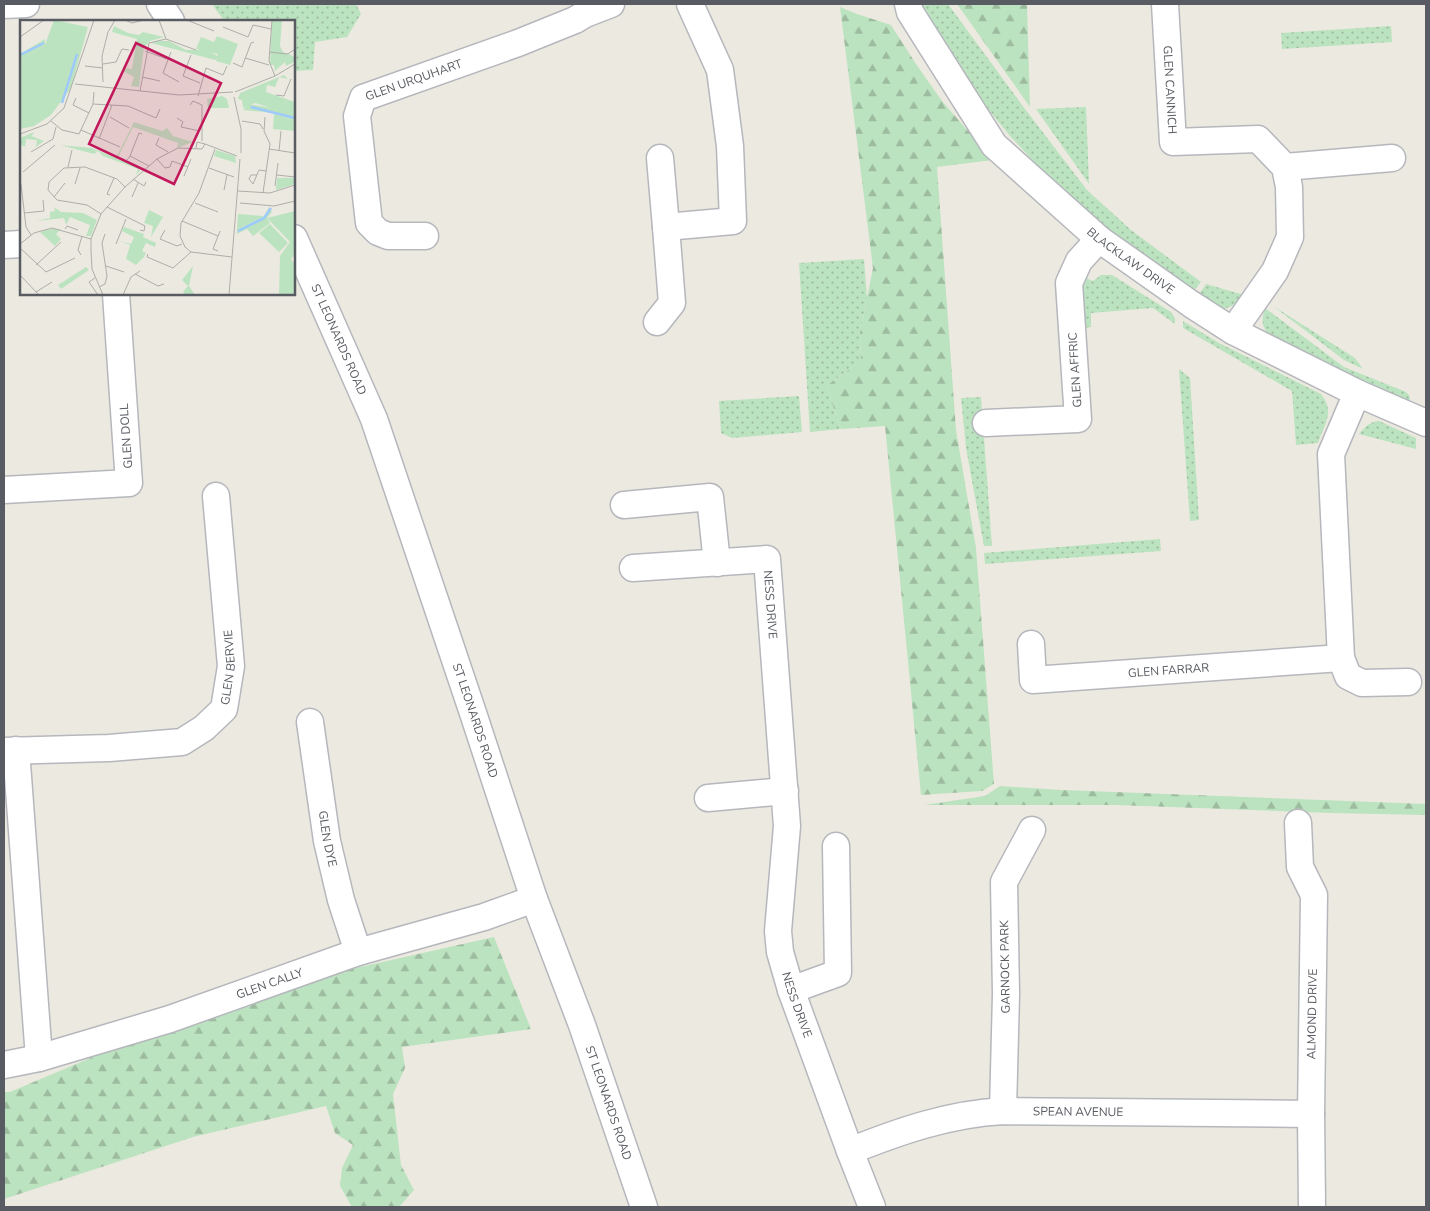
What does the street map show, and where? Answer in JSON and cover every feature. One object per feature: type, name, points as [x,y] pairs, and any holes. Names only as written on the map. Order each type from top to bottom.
[{"type":"street","points":[[4,5],[26,4]]},
{"type":"street","points":[[160,4],[170,20]]},
{"type":"street","name":"GLEN URQUHART","points":[[426,236],[388,236],[378,232],[369,223],[357,116],[363,98],[518,43],[611,4]]},
{"type":"street","points":[[666,227],[733,221],[730,146],[720,70],[690,4]]},
{"type":"street","name":"GLEN CANNICH","points":[[1165,4],[1173,142],[1258,139],[1285,167]]},
{"type":"street","name":"BLACKLAW DRIVE","points":[[906,6],[994,144],[1099,239],[1191,304],[1233,331],[1357,394],[1426,423]]},
{"type":"street","points":[[656,322],[672,303],[660,158]]},
{"type":"street","points":[[1233,331],[1275,271],[1290,237],[1289,188],[1285,167],[1392,158]]},
{"type":"street","name":"GLEN AFFRIC","points":[[986,423],[1078,419],[1068,283],[1079,261],[1099,239]]},
{"type":"street","name":"ST LEONARDS ROAD","points":[[295,240],[374,419],[534,899],[582,1025],[644,1207]]},
{"type":"street","points":[[4,245],[20,244]]},
{"type":"street","name":"GLEN DOLL","points":[[4,490],[129,483],[116,295]]},
{"type":"street","points":[[1357,394],[1331,454],[1341,658],[1348,676],[1362,683],[1408,682]]},
{"type":"street","name":"GLEN BERVIE","points":[[39,1058],[10,751],[109,748],[182,742],[204,728],[224,709],[231,666],[216,496]]},
{"type":"street","points":[[624,505],[710,497],[717,563]]},
{"type":"street","name":"NESS DRIVE","points":[[633,568],[767,559],[787,826],[778,931],[780,952],[791,990],[872,1207]]},
{"type":"street","name":"GLEN FARRAR","points":[[1031,644],[1033,680],[1341,658]]},
{"type":"street","name":"GLEN DYE","points":[[310,722],[327,841],[341,900],[358,952]]},
{"type":"street","points":[[708,798],[785,791]]},
{"type":"street","name":"ALMOND DRIVE","points":[[1298,823],[1300,867],[1314,895],[1311,1114],[1312,1207]]},
{"type":"street","name":"GARNOCK PARK","points":[[1003,1111],[1006,994],[1004,882],[1032,830]]},
{"type":"street","points":[[791,990],[838,973],[836,846]]},
{"type":"street","name":"GLEN CALLY","points":[[4,1065],[39,1058],[170,1019],[358,952],[484,918],[534,899]]},
{"type":"street","name":"SPEAN AVENUE","points":[[850,1151],[890,1135],[931,1122],[980,1112],[1311,1114]]},
{"type":"green space","points":[[212,4],[356,4],[361,14],[347,37],[315,42],[313,70],[295,71],[295,20],[223,20]]},
{"type":"green space","points":[[920,4],[948,4],[1087,190],[1131,230],[1201,282],[1193,292],[1107,232],[1056,185],[1010,136],[966,82]]},
{"type":"green space","points":[[957,4],[1027,4],[1030,107]]},
{"type":"green space","points":[[840,7],[891,25],[942,101],[993,160],[937,167],[956,430],[976,548],[994,784],[982,791],[921,795],[885,426],[841,429],[826,386],[861,361],[860,333],[873,268]]},
{"type":"green space","points":[[1391,26],[1392,42],[1282,49],[1281,33]]},
{"type":"green space","points":[[1086,107],[1089,184],[1036,109]]},
{"type":"green space","points":[[864,259],[867,298],[860,333],[861,361],[826,386],[841,429],[810,432],[799,263]]},
{"type":"green space","points":[[1101,275],[1112,275],[1171,312],[1175,318],[1175,324],[1153,308],[1091,313],[1091,327],[1083,328],[1082,286],[1086,278],[1093,281]]},
{"type":"green space","points":[[1206,284],[1244,295],[1232,306],[1222,309],[1217,308],[1198,296]]},
{"type":"green space","points":[[1273,306],[1355,358],[1363,369],[1344,360]]},
{"type":"green space","points":[[1265,308],[1344,367],[1406,392],[1409,395],[1411,404],[1272,340],[1263,325]]},
{"type":"green space","points":[[1183,321],[1219,343],[1321,394],[1325,400],[1328,412],[1318,443],[1296,445],[1292,391],[1183,328]]},
{"type":"green space","points":[[1179,369],[1190,378],[1199,520],[1190,521]]},
{"type":"green space","points":[[799,396],[802,432],[732,438],[721,433],[719,401]]},
{"type":"green space","points":[[981,397],[992,546],[984,546],[966,448],[961,398]]},
{"type":"green space","points":[[1379,421],[1416,438],[1416,449],[1359,434],[1365,427]]},
{"type":"green space","points":[[1160,539],[1161,551],[985,564],[984,553]]},
{"type":"green space","points":[[1000,786],[1426,804],[1426,815],[1116,805],[924,805],[985,796]]},
{"type":"green space","points":[[494,937],[531,1029],[402,1047],[405,1068],[393,1094],[401,1165],[414,1190],[400,1206],[352,1207],[340,1186],[342,1168],[353,1145],[335,1133],[326,1106],[193,1137],[4,1199],[4,1092],[10,1092],[244,993]]}]
